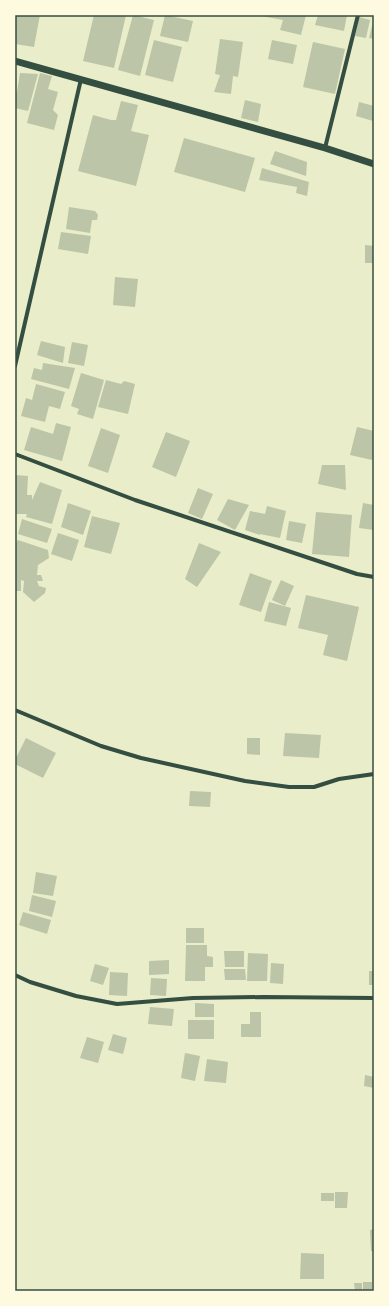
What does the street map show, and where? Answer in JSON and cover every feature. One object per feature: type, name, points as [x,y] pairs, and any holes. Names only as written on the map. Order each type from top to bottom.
[{"type":"street","points":[[325,148],[358,15]]},
{"type":"street","points":[[15,61],[325,148],[374,164]]},
{"type":"street","points":[[15,366],[81,79]]},
{"type":"street","points":[[15,454],[135,500],[357,574],[374,577]]},
{"type":"street","points":[[15,710],[101,746],[141,758],[245,781],[289,787],[314,787],[339,779],[374,774]]},
{"type":"street","points":[[15,974],[30,982],[76,996],[117,1004],[201,998],[374,998]]},
{"type":"building","points":[[15,15],[40,15],[34,47],[15,44]]},
{"type":"building","points":[[94,15],[126,15],[114,68],[83,61]]},
{"type":"building","points":[[133,15],[154,20],[140,76],[118,70]]},
{"type":"building","points":[[165,15],[193,21],[188,42],[160,36]]},
{"type":"building","points":[[274,15],[274,18],[275,15],[306,15],[301,35],[280,30],[283,20],[261,16]]},
{"type":"building","points":[[318,15],[347,15],[344,31],[315,25]]},
{"type":"building","points":[[359,17],[370,20],[366,38],[355,36]]},
{"type":"building","points":[[374,22],[374,39],[369,38]]},
{"type":"building","points":[[220,39],[243,42],[238,77],[233,76],[231,94],[214,92],[220,75],[215,74]]},
{"type":"building","points":[[154,40],[182,47],[173,82],[145,75]]},
{"type":"building","points":[[272,40],[297,45],[293,64],[268,59]]},
{"type":"building","points":[[313,42],[345,49],[335,94],[303,87]]},
{"type":"building","points":[[20,73],[38,74],[28,111],[15,108],[15,92],[17,92]]},
{"type":"building","points":[[40,73],[52,76],[48,89],[58,92],[53,110],[58,115],[54,130],[27,123]]},
{"type":"building","points":[[245,100],[261,104],[258,122],[241,118]]},
{"type":"building","points":[[121,101],[138,105],[131,131],[149,135],[136,186],[78,171],[93,115],[116,120]]},
{"type":"building","points":[[359,102],[374,106],[373,121],[356,116]]},
{"type":"building","points":[[184,138],[255,158],[245,192],[174,172]]},
{"type":"building","points":[[275,151],[307,162],[306,176],[270,164]]},
{"type":"building","points":[[262,168],[309,182],[307,196],[296,193],[297,187],[259,180]]},
{"type":"building","points":[[69,207],[95,211],[98,215],[97,220],[92,220],[90,233],[66,229]]},
{"type":"building","points":[[61,232],[91,236],[88,254],[58,249]]},
{"type":"building","points":[[365,245],[374,246],[374,263],[365,263]]},
{"type":"building","points":[[115,277],[138,279],[135,307],[113,305]]},
{"type":"building","points":[[41,341],[65,347],[63,363],[37,355]]},
{"type":"building","points":[[72,342],[88,345],[84,366],[68,363]]},
{"type":"building","points":[[43,363],[75,368],[69,389],[31,379],[34,368],[42,370]]},
{"type":"building","points":[[81,373],[104,380],[93,419],[77,414],[79,409],[71,406]]},
{"type":"building","points":[[106,380],[121,384],[124,381],[135,384],[128,414],[98,407]]},
{"type":"building","points":[[36,384],[65,392],[60,409],[49,406],[45,422],[21,416],[26,398],[32,400]]},
{"type":"building","points":[[56,423],[71,427],[62,461],[24,450],[31,427],[53,434]]},
{"type":"building","points":[[357,427],[374,431],[374,452],[372,460],[350,455]]},
{"type":"building","points":[[101,428],[120,435],[108,473],[88,466]]},
{"type":"building","points":[[166,432],[190,441],[176,477],[152,467]]},
{"type":"building","points":[[322,465],[345,465],[346,490],[318,484]]},
{"type":"building","points":[[15,475],[28,476],[27,495],[32,495],[32,500],[40,482],[62,490],[52,524],[26,517],[27,514],[15,514]]},
{"type":"building","points":[[198,488],[213,494],[202,519],[188,513]]},
{"type":"building","points":[[228,499],[249,505],[235,530],[217,520]]},
{"type":"building","points":[[68,503],[91,511],[83,535],[61,527]]},
{"type":"building","points":[[363,503],[374,505],[374,530],[359,528]]},
{"type":"building","points":[[267,506],[286,511],[280,538],[260,535],[245,530],[250,511],[265,514]]},
{"type":"building","points":[[316,512],[352,515],[349,557],[312,554]]},
{"type":"building","points":[[92,516],[120,523],[111,554],[84,547]]},
{"type":"building","points":[[22,519],[52,529],[47,543],[18,534]]},
{"type":"building","points":[[289,521],[306,524],[302,543],[286,540]]},
{"type":"building","points":[[58,533],[79,540],[72,561],[51,554]]},
{"type":"building","points":[[18,540],[48,550],[49,558],[38,565],[37,575],[41,575],[43,581],[37,581],[39,586],[46,588],[45,593],[34,602],[23,592],[24,581],[21,580],[21,591],[15,591],[15,543]]},
{"type":"building","points":[[199,543],[221,552],[197,587],[185,579]]},
{"type":"building","points":[[250,573],[272,581],[261,612],[239,605]]},
{"type":"building","points":[[281,580],[294,586],[285,606],[272,600]]},
{"type":"building","points":[[306,595],[359,607],[347,661],[323,655],[328,635],[298,628]]},
{"type":"building","points":[[269,602],[291,608],[286,626],[264,621]]},
{"type":"building","points":[[285,733],[321,735],[319,758],[283,756]]},
{"type":"building","points":[[26,738],[56,753],[43,778],[15,764],[15,760]]},
{"type":"building","points":[[247,738],[260,738],[260,755],[247,754]]},
{"type":"building","points":[[190,791],[211,792],[210,807],[189,806]]},
{"type":"building","points":[[36,872],[57,876],[53,896],[33,893]]},
{"type":"building","points":[[32,895],[56,901],[52,917],[29,911]]},
{"type":"building","points":[[23,912],[51,920],[47,934],[19,925]]},
{"type":"building","points":[[186,928],[204,928],[204,943],[186,943]]},
{"type":"building","points":[[186,945],[207,945],[207,956],[213,957],[213,967],[205,967],[205,981],[185,981]]},
{"type":"building","points":[[224,951],[244,951],[244,967],[225,967]]},
{"type":"building","points":[[248,953],[268,954],[267,981],[247,981]]},
{"type":"building","points":[[169,960],[169,974],[149,975],[149,961]]},
{"type":"building","points":[[271,963],[284,964],[283,984],[270,983]]},
{"type":"building","points":[[95,964],[109,968],[103,985],[90,981]]},
{"type":"building","points":[[224,969],[245,969],[246,980],[225,980]]},
{"type":"building","points":[[369,971],[374,971],[374,985],[369,985]]},
{"type":"building","points":[[110,972],[128,973],[127,996],[109,995]]},
{"type":"building","points":[[151,978],[167,979],[166,996],[150,995]]},
{"type":"building","points":[[195,1003],[214,1004],[214,1017],[195,1017]]},
{"type":"building","points":[[150,1007],[174,1009],[172,1026],[148,1024]]},
{"type":"building","points":[[250,1012],[261,1012],[261,1037],[241,1037],[241,1024],[250,1024]]},
{"type":"building","points":[[188,1020],[214,1020],[214,1039],[188,1039]]},
{"type":"building","points":[[113,1034],[127,1038],[123,1054],[108,1050]]},
{"type":"building","points":[[87,1037],[104,1042],[98,1063],[80,1058]]},
{"type":"building","points":[[185,1053],[200,1056],[195,1081],[181,1078]]},
{"type":"building","points":[[207,1059],[228,1062],[226,1083],[204,1081]]},
{"type":"building","points":[[365,1075],[374,1077],[374,1088],[364,1086]]},
{"type":"building","points":[[335,1192],[348,1192],[347,1208],[335,1208]]},
{"type":"building","points":[[321,1193],[334,1193],[334,1201],[321,1201]]},
{"type":"building","points":[[374,1229],[374,1251],[371,1251],[370,1230]]},
{"type":"building","points":[[301,1253],[324,1254],[324,1279],[300,1279]]},
{"type":"building","points":[[363,1282],[372,1282],[372,1291],[363,1291]]},
{"type":"building","points":[[354,1283],[362,1283],[362,1291],[355,1291]]}]
